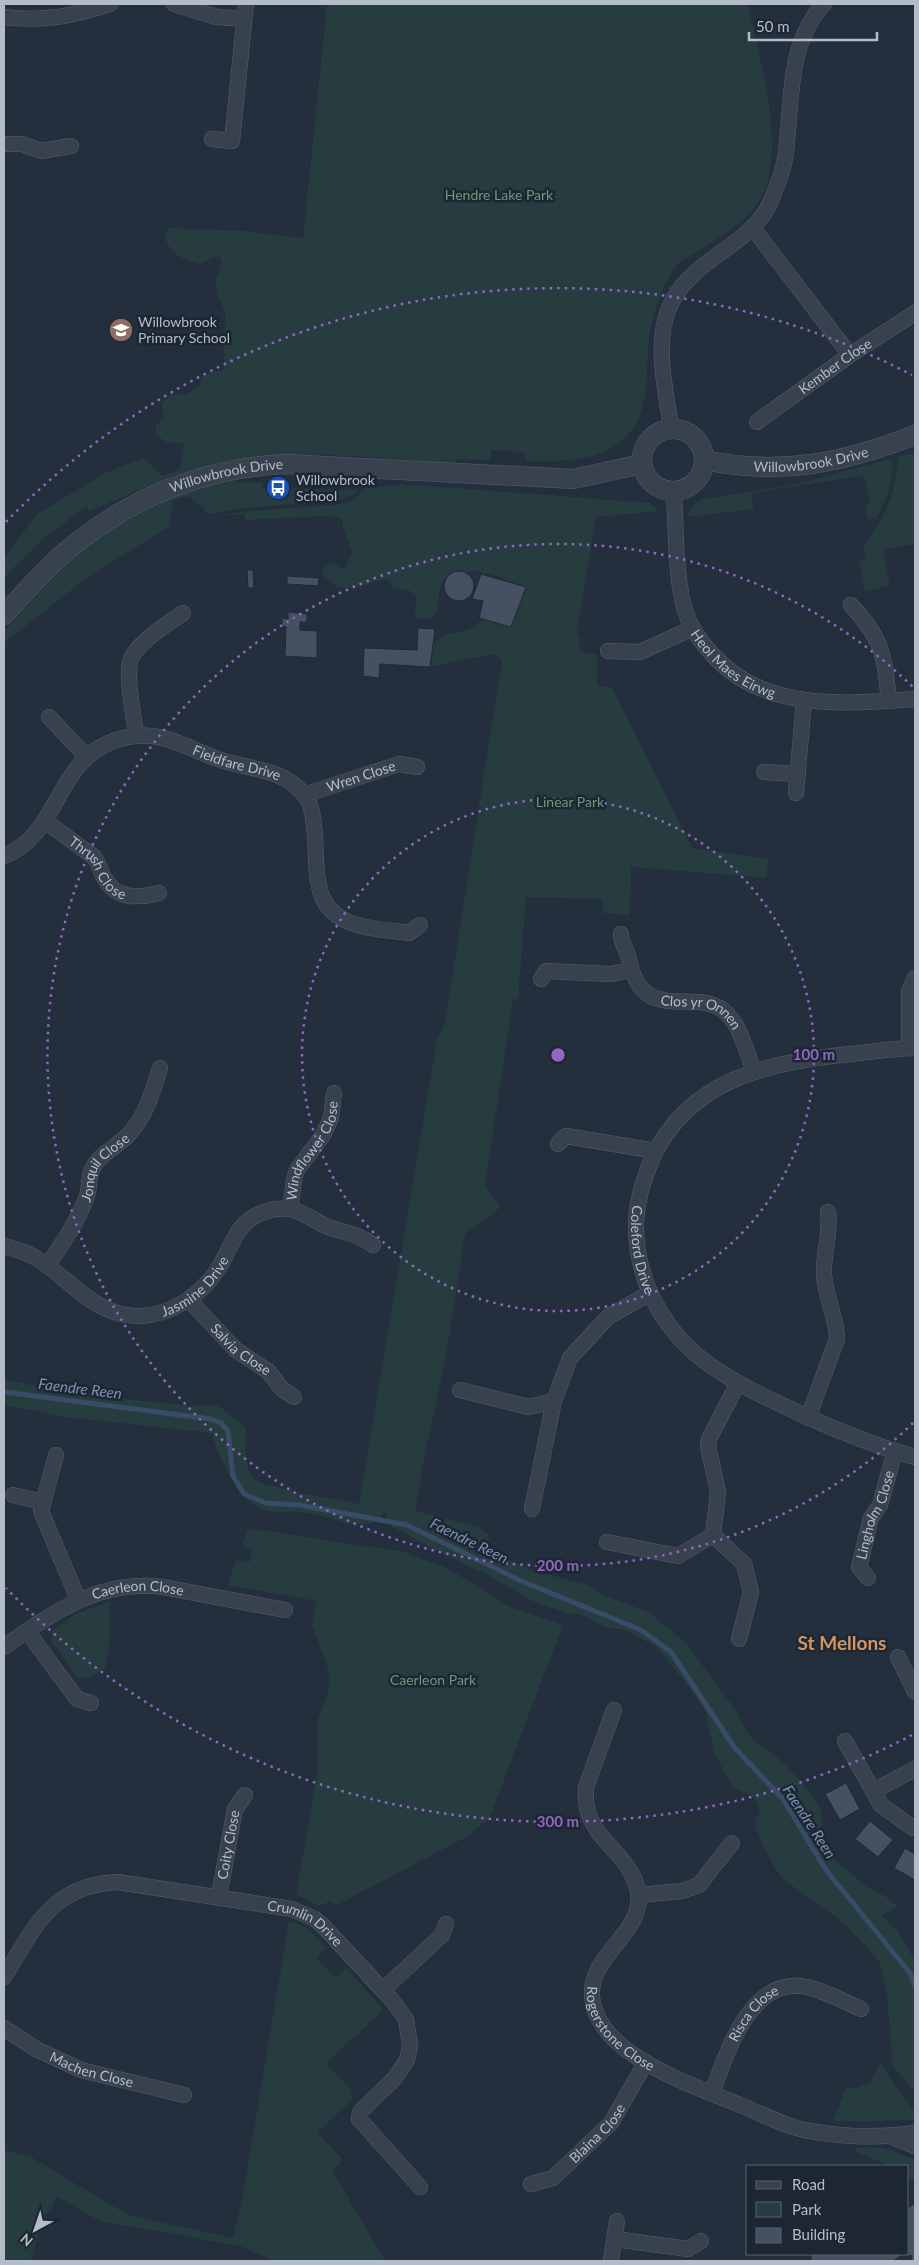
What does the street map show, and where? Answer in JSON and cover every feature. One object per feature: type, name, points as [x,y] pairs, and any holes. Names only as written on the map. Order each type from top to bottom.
[{"type":"street","points":[[4,17],[27,20],[52,19],[74,16],[110,4]]},
{"type":"street","points":[[174,4],[217,17],[245,11],[232,141],[212,139]]},
{"type":"street","points":[[671,428],[661,362],[668,309],[678,289],[703,265],[752,227],[769,206],[779,181],[786,153],[792,72],[807,32],[824,4]]},
{"type":"street","points":[[4,144],[22,144],[41,151],[71,146]]},
{"type":"street","points":[[752,227],[850,355]]},
{"type":"street","name":"Kember Close","points":[[756,422],[850,355],[915,313]]},
{"type":"street","points":[[671,428],[681,429],[691,434],[703,450],[704,460],[698,478],[683,489],[674,491],[665,490],[649,481],[642,464],[645,444],[652,436],[671,428]]},
{"type":"street","name":"Willowbrook Drive","points":[[704,460],[736,467],[790,468],[813,465],[870,450],[915,435]]},
{"type":"street","name":"Willowbrook Drive","points":[[4,614],[62,555],[104,522],[144,499],[212,474],[248,467],[286,464],[541,479],[573,479],[642,464]]},
{"type":"street","name":"Heol Maes Eirwg","points":[[674,491],[682,596],[686,616],[713,656],[736,677],[767,692],[804,700],[889,701],[915,699]]},
{"type":"street","points":[[851,605],[868,624],[882,648],[889,701]]},
{"type":"street","points":[[136,735],[129,674],[130,662],[140,646],[183,613]]},
{"type":"street","points":[[608,651],[640,652],[693,628]]},
{"type":"street","points":[[796,793],[804,700]]},
{"type":"street","points":[[49,717],[87,757]]},
{"type":"street","name":"Fieldfare Drive","points":[[4,856],[28,843],[45,820],[64,784],[87,757],[106,744],[122,738],[136,735],[153,736],[169,739],[223,761],[264,769],[282,776],[304,795],[310,805],[319,887],[328,908],[339,918],[354,925],[409,933],[420,925]]},
{"type":"street","name":"Wren Close","points":[[304,795],[399,764],[417,767]]},
{"type":"street","points":[[764,772],[798,774]]},
{"type":"street","name":"Thrush Close","points":[[45,820],[94,858],[100,865],[104,878],[111,887],[120,893],[138,898],[159,893]]},
{"type":"street","name":"Clos yr Onnen","points":[[621,934],[621,942],[629,956],[630,970],[644,990],[654,997],[667,1002],[712,1004],[722,1010],[736,1025],[754,1071]]},
{"type":"street","points":[[541,979],[546,971],[611,974],[630,970]]},
{"type":"street","points":[[912,1048],[909,991],[915,978]]},
{"type":"street","name":"Coleford Drive","points":[[912,1048],[802,1059],[754,1071],[720,1086],[698,1100],[680,1118],[656,1151],[646,1174],[637,1212],[637,1248],[650,1293],[667,1322],[683,1342],[719,1371],[738,1383],[808,1418],[856,1439],[915,1457]]},
{"type":"street","name":"Jonquil Close","points":[[48,1266],[84,1204],[92,1170],[98,1161],[137,1125],[149,1101],[160,1068]]},
{"type":"street","name":"Windflower Close","points":[[290,1209],[297,1170],[323,1135],[331,1118],[334,1093]]},
{"type":"street","points":[[558,1144],[566,1136],[656,1151]]},
{"type":"street","name":"Jasmine Drive","points":[[4,1246],[25,1252],[48,1266],[86,1298],[118,1314],[138,1316],[156,1314],[189,1300],[216,1271],[245,1221],[269,1210],[290,1209],[305,1214],[334,1230],[359,1235],[373,1245]]},
{"type":"street","points":[[808,1418],[837,1340],[837,1328],[823,1273],[830,1226],[828,1212]]},
{"type":"street","points":[[532,1509],[554,1401],[570,1358],[608,1317],[650,1293]]},
{"type":"street","name":"Salvia Close","points":[[189,1300],[236,1350],[268,1370],[282,1389],[294,1397]]},
{"type":"street","points":[[713,1535],[718,1492],[708,1446],[709,1438],[738,1383]]},
{"type":"street","points":[[460,1390],[529,1407],[554,1401]]},
{"type":"street","name":"Lingholm Close","points":[[868,1578],[859,1567],[870,1518],[880,1505],[895,1451]]},
{"type":"street","points":[[56,1455],[41,1511],[78,1599]]},
{"type":"street","points":[[13,1495],[42,1502]]},
{"type":"street","points":[[607,1542],[678,1556],[713,1535]]},
{"type":"street","points":[[713,1535],[744,1564],[751,1592],[739,1640]]},
{"type":"street","name":"Caerleon Close","points":[[4,1647],[78,1599],[114,1589],[147,1585],[285,1610]]},
{"type":"street","points":[[27,1631],[77,1699],[91,1703]]},
{"type":"street","points":[[898,1657],[915,1692]]},
{"type":"street","name":"Rogerstone Close","points":[[614,1710],[586,1788],[584,1800],[586,1811],[592,1824],[631,1872],[638,1895],[637,1909],[633,1920],[601,1965],[594,1979],[593,2006],[598,2020],[626,2048],[673,2078],[796,2128],[832,2134],[892,2136],[915,2133]]},
{"type":"street","points":[[845,1741],[881,1805],[913,1828]]},
{"type":"street","points":[[873,1791],[915,1769]]},
{"type":"street","name":"Coity Close","points":[[219,1896],[235,1809],[245,1795]]},
{"type":"street","points":[[638,1895],[682,1891],[699,1885],[732,1843]]},
{"type":"street","name":"Crumlin Drive","points":[[4,1977],[48,1910],[61,1899],[89,1885],[118,1882],[219,1896],[292,1908],[315,1919],[383,1990],[406,2019],[410,2046],[407,2060],[401,2071],[360,2112],[360,2119],[420,2186]]},
{"type":"street","points":[[383,1990],[442,1935],[446,1924]]},
{"type":"street","name":"Risca Close","points":[[712,2093],[739,2027],[762,2000],[776,1992],[789,1987],[806,1987],[861,2009]]},
{"type":"street","name":"Machen Close","points":[[4,2028],[43,2053],[81,2070],[184,2095]]},
{"type":"street","name":"Blaina Close","points":[[532,2184],[553,2178],[611,2123],[646,2062]]},
{"type":"street","name":"Rogerstone Close","points":[[892,2136],[915,2146]]},
{"type":"street","points":[[611,2261],[617,2221]]},
{"type":"street","points":[[615,2239],[688,2248],[701,2241]]},
{"type":"green space","name":"Hendre Lake Park","points":[[327,4],[748,4],[762,66],[771,130],[770,172],[761,198],[744,219],[733,228],[681,261],[667,280],[650,332],[646,388],[640,414],[635,426],[626,437],[604,452],[579,459],[552,461],[526,461],[526,455],[523,452],[493,450],[490,460],[458,459],[456,463],[360,456],[299,455],[239,459],[209,465],[164,480],[89,511],[86,507],[50,533],[7,574],[4,580],[4,559],[36,515],[105,473],[141,459],[145,458],[162,476],[179,470],[184,443],[168,443],[156,435],[156,426],[164,417],[161,403],[173,394],[186,395],[199,386],[202,376],[224,369],[225,311],[217,294],[215,280],[221,267],[221,257],[213,257],[200,264],[187,260],[170,248],[164,236],[168,228],[243,231],[303,238]]},
{"type":"green space","points":[[915,454],[915,544],[883,549],[890,586],[865,591],[859,561],[866,560],[864,545],[884,515],[888,505],[895,483],[898,459],[900,456]]},
{"type":"green space","points":[[890,459],[893,461],[890,484],[876,519],[868,519],[865,504],[870,502],[865,480],[860,476],[751,493],[754,509],[687,517],[694,504],[704,499],[793,485]]},
{"type":"green space","points":[[224,481],[262,483],[262,488],[271,488],[272,490],[284,490],[284,488],[358,490],[355,494],[343,499],[236,509],[208,514],[204,512],[206,510],[188,496],[173,500],[169,527],[89,576],[4,643],[4,631],[60,571],[101,535],[157,502]]},
{"type":"green space","name":"Linear Park","points":[[403,484],[650,503],[659,511],[596,517],[577,631],[580,639],[579,651],[597,655],[597,685],[612,688],[692,848],[768,859],[767,878],[631,867],[630,915],[603,913],[602,899],[526,897],[518,999],[513,999],[485,1185],[501,1207],[465,1234],[446,1356],[424,1458],[415,1511],[479,1527],[488,1534],[493,1553],[540,1574],[588,1585],[603,1595],[649,1612],[686,1643],[739,1715],[748,1733],[788,1767],[817,1803],[822,1815],[822,1845],[824,1851],[868,1888],[885,1896],[898,1906],[882,1916],[897,1930],[915,1961],[915,2092],[895,2069],[892,2060],[887,1993],[879,1961],[844,1923],[783,1879],[779,1874],[765,1849],[756,1827],[756,1820],[760,1811],[757,1801],[752,1796],[735,1788],[730,1782],[715,1755],[705,1711],[689,1687],[657,1647],[625,1630],[605,1627],[583,1615],[570,1614],[530,1600],[488,1575],[435,1550],[391,1526],[385,1511],[373,1522],[358,1524],[308,1513],[276,1512],[259,1508],[248,1500],[234,1483],[218,1451],[212,1433],[66,1417],[4,1405],[4,1379],[69,1394],[195,1406],[217,1405],[246,1427],[246,1458],[249,1472],[253,1478],[259,1482],[286,1490],[359,1504],[437,1040],[445,1023],[502,660],[491,655],[430,667],[433,643],[447,634],[469,630],[526,587],[503,580],[503,578],[476,571],[451,572],[441,585],[437,613],[427,619],[418,619],[415,614],[416,596],[411,591],[393,588],[388,580],[384,579],[349,588],[334,585],[327,579],[321,570],[331,563],[345,570],[352,551],[343,528],[342,518],[326,516],[246,520],[244,514],[220,516],[240,512],[342,504],[355,500],[363,489]]},
{"type":"green space","name":"Caerleon Park","points":[[248,1528],[404,1552],[449,1569],[508,1606],[563,1625],[489,1819],[466,1837],[337,1905],[330,1901],[320,1906],[296,1895],[317,1775],[317,1722],[327,1696],[330,1675],[312,1624],[317,1601],[228,1585],[235,1562],[238,1560],[249,1563],[253,1549],[244,1547],[243,1544]]},
{"type":"green space","points":[[110,1601],[110,1639],[105,1668],[88,1679],[77,1677],[51,1641],[52,1631],[76,1614]]},
{"type":"green space","points":[[289,1921],[307,1928],[327,1948],[316,1958],[335,1978],[346,1968],[384,2010],[326,2063],[353,2091],[350,2095],[353,2099],[317,2133],[343,2160],[333,2170],[385,2261],[274,2261],[240,2246],[100,2221],[56,2196],[51,2209],[43,2216],[31,2261],[4,2261],[4,2150],[31,2157],[128,2215],[233,2238],[243,2195]]},
{"type":"green space","points":[[882,2064],[894,2085],[915,2112],[915,2120],[833,2122],[846,2087],[852,2089],[870,2083],[879,2065]]},
{"type":"green space","points":[[857,2148],[888,2149],[915,2160],[915,2180],[909,2177],[909,2165],[884,2165],[884,2163],[856,2152]]},
{"type":"building","points":[[271,485],[284,486],[284,490],[271,490]]},
{"type":"building","points":[[247,570],[253,570],[254,588],[248,588]]},
{"type":"building","points":[[459,571],[470,575],[474,586],[470,597],[459,601],[448,597],[444,586],[448,575]]},
{"type":"building","points":[[481,574],[526,587],[511,627],[479,618],[483,601],[472,599]]},
{"type":"building","points":[[287,576],[319,578],[318,586],[287,584]]},
{"type":"building","points":[[288,612],[307,614],[307,622],[300,622],[300,630],[317,631],[317,658],[285,656],[286,627],[282,626],[282,618],[288,619]]},
{"type":"building","points":[[418,628],[435,629],[430,667],[380,664],[379,678],[363,676],[364,648],[417,650]]},
{"type":"building","points":[[846,1783],[860,1809],[840,1820],[825,1794]]},
{"type":"building","points":[[870,1821],[893,1840],[878,1857],[855,1839]]},
{"type":"building","points":[[905,1848],[915,1854],[915,1880],[894,1868]]},
{"type":"building","points":[[915,2203],[915,2261],[911,2261],[912,2256],[902,2255],[909,2255],[909,2207]]},
{"type":"building","points":[[811,2255],[902,2255],[893,2261],[811,2261]]},
{"type":"waterway","name":"Faendre Reen","points":[[4,1392],[211,1419],[221,1423],[228,1431],[233,1476],[244,1494],[266,1503],[300,1505],[407,1525],[519,1580],[641,1630],[671,1652],[734,1747],[783,1799],[826,1870],[910,1973],[915,1986]]},
{"type":"place","name":"Willowbrook Primary School","points":[[121,330]]},
{"type":"place","name":"Willowbrook School","points":[[278,488]]},
{"type":"district","name":"St Mellons","points":[[842,1643]]}]
